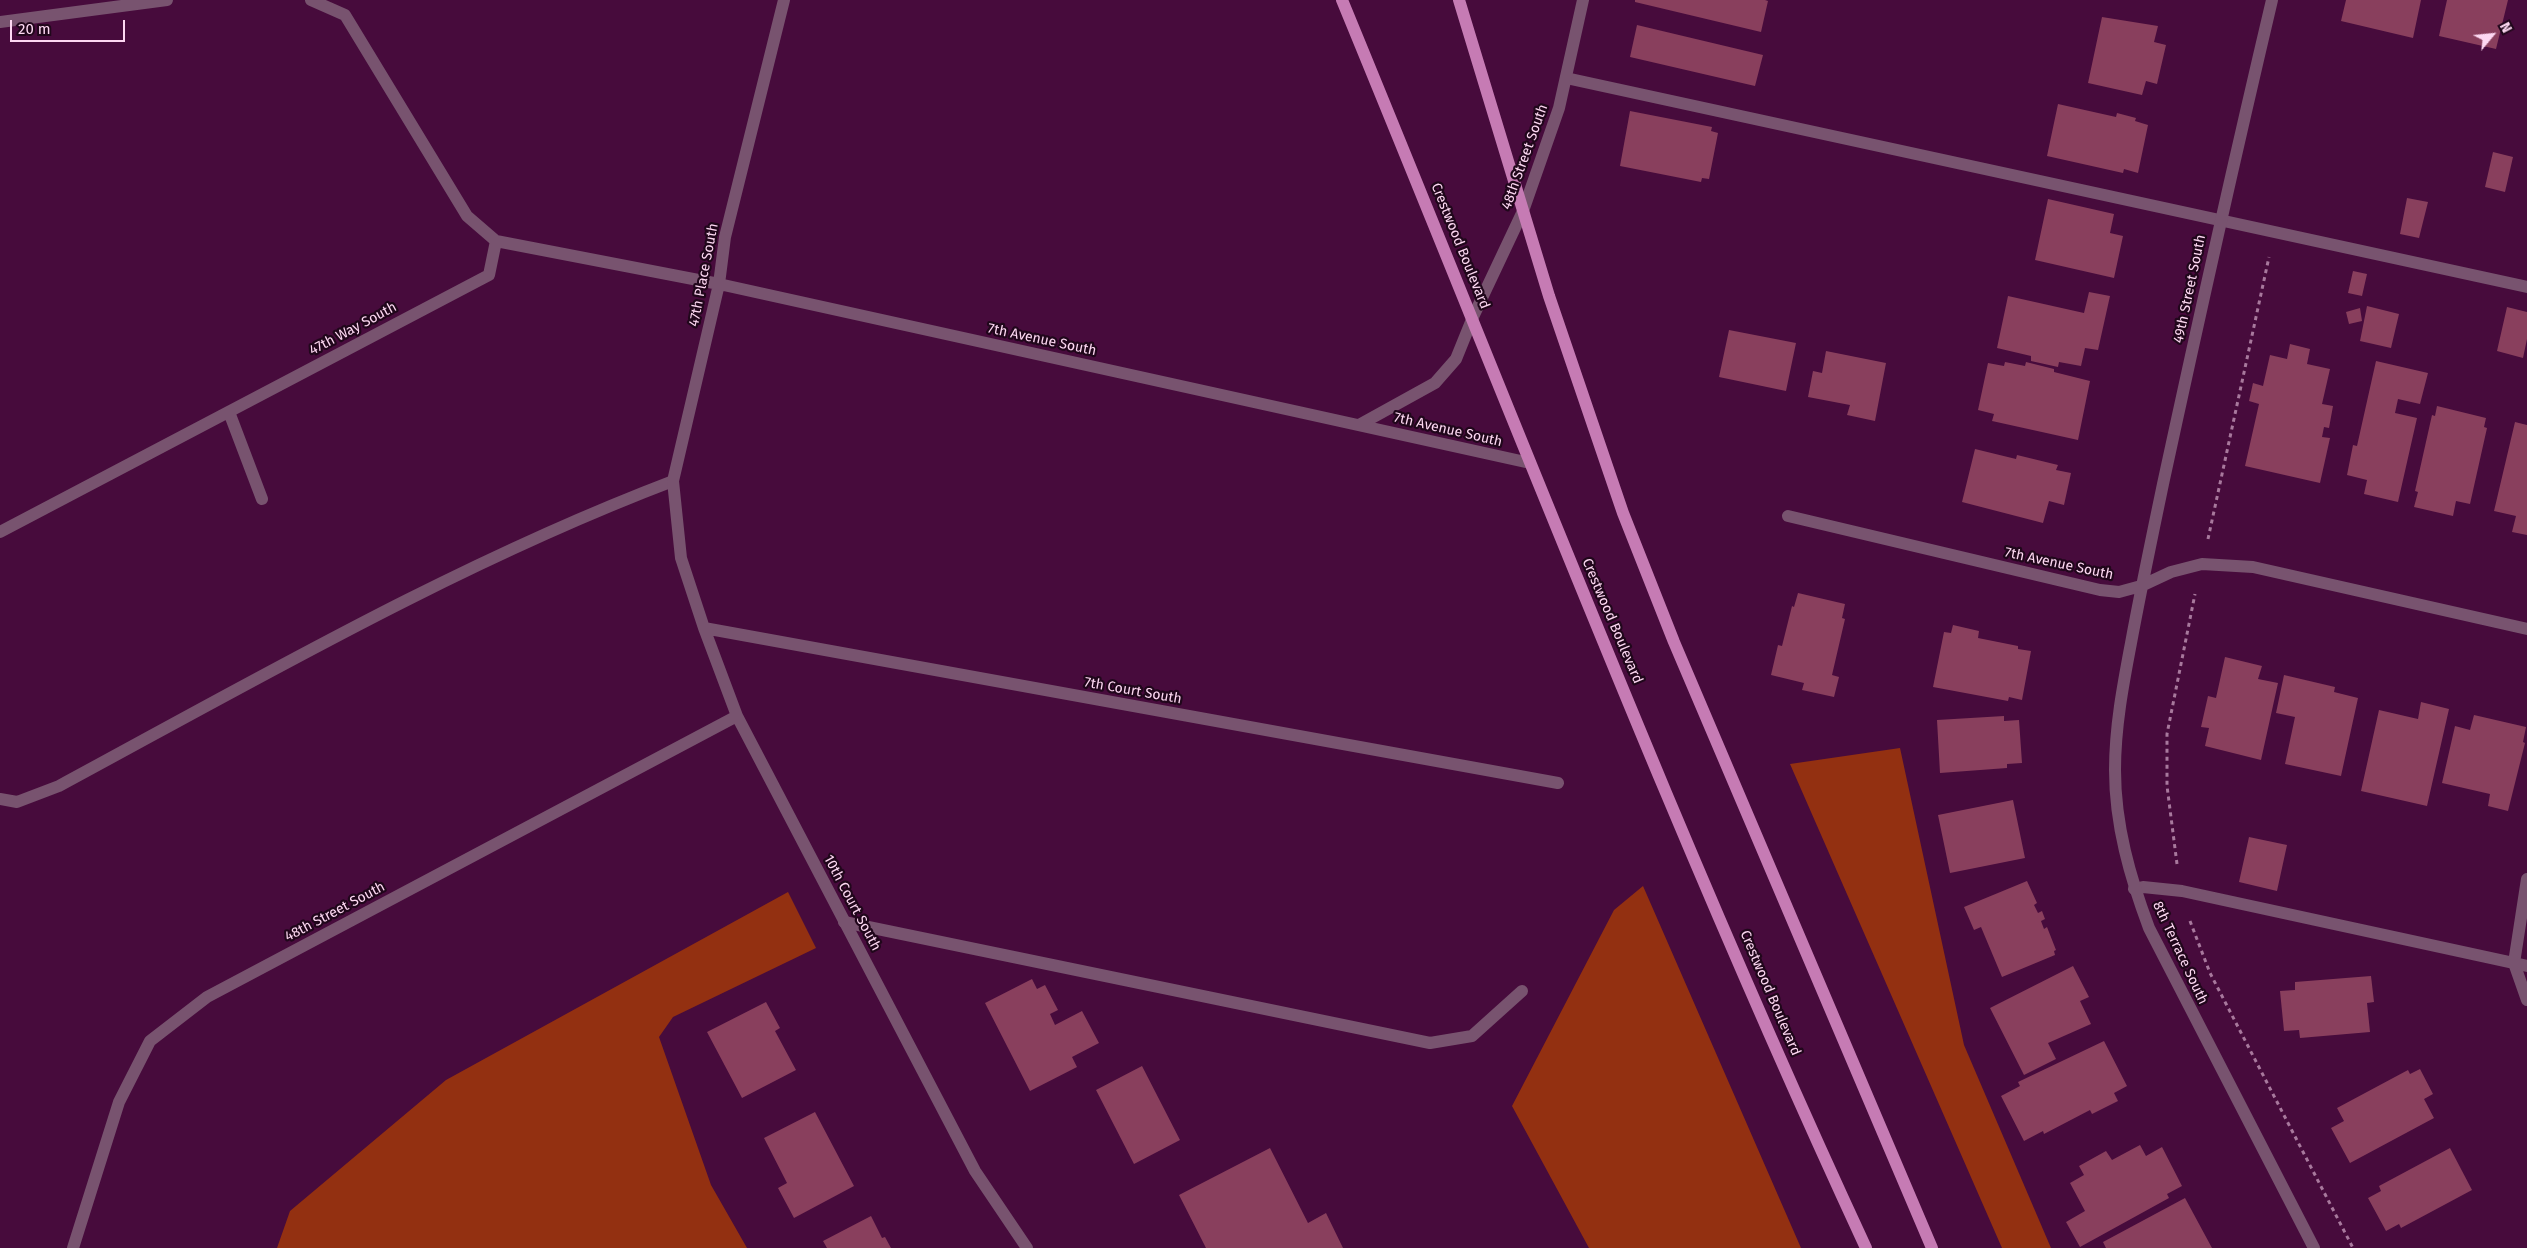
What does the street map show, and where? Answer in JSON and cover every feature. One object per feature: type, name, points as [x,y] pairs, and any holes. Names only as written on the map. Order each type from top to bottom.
[{"type":"main road","name":"Crestwood Boulevard","points":[[1342,0],[1473,317],[1530,463],[1693,855],[1866,1248]]},
{"type":"main road","points":[[1459,0],[1577,382],[1623,513],[1674,642],[1932,1248]]},
{"type":"street","points":[[0,22],[167,0]]},
{"type":"street","points":[[311,0],[345,15],[467,216],[496,241],[719,284]]},
{"type":"street","name":"47th Place South","points":[[681,558],[673,481],[719,284],[725,237],[784,0]]},
{"type":"street","name":"48th Street South","points":[[1473,317],[1523,210],[1559,108],[1583,0]]},
{"type":"street","name":"49th Street South","points":[[2141,586],[2220,219],[2272,0]]},
{"type":"street","points":[[1566,78],[2527,287]]},
{"type":"street","name":"47th Way South","points":[[0,532],[489,274],[496,241]]},
{"type":"street","name":"7th Avenue South","points":[[719,284],[1530,463]]},
{"type":"street","name":"7th Avenue South","points":[[1359,425],[1435,383],[1456,360],[1473,317]]},
{"type":"street","points":[[228,412],[262,499]]},
{"type":"street","points":[[0,799],[17,802],[59,786],[427,590],[582,517],[673,481]]},
{"type":"street","name":"7th Avenue South","points":[[1788,516],[2100,590],[2119,592],[2141,586],[2171,572],[2202,564],[2252,567],[2527,630]]},
{"type":"street","name":"10th Court South","points":[[681,558],[704,628],[737,716],[975,1171],[1027,1248]]},
{"type":"street","name":"8th Terrace South","points":[[2141,586],[2121,693],[2116,732],[2115,772],[2124,850],[2134,889],[2148,928],[2314,1248]]},
{"type":"street","name":"7th Court South","points":[[704,628],[1558,784]]},
{"type":"street","name":"48th Street South","points":[[73,1248],[119,1102],[150,1041],[207,997],[737,716]]},
{"type":"street","points":[[2527,879],[2514,963],[2527,1000]]},
{"type":"street","points":[[2134,889],[2143,887],[2182,891],[2527,966]]},
{"type":"street","points":[[844,922],[1430,1043],[1472,1036],[1522,991]]},
{"type":"path","points":[[2274,232],[2190,613],[2167,734],[2167,786],[2172,839],[2182,891],[2194,932],[2210,973],[2353,1248]]},
{"type":"shaded area","points":[[1900,748],[1964,1045],[2051,1248],[2002,1248],[1790,764]]},
{"type":"shaded area","points":[[1643,886],[1801,1248],[1589,1248],[1512,1106],[1614,910]]},
{"type":"shaded area","points":[[788,892],[816,948],[673,1017],[659,1037],[711,1185],[747,1248],[277,1248],[290,1211],[446,1080]]},
{"type":"building","points":[[1635,0],[1768,1],[1761,32],[1635,2]]},
{"type":"building","points":[[2346,0],[2421,0],[2413,38],[2341,21]]},
{"type":"building","points":[[2447,0],[2508,0],[2496,49],[2439,36]]},
{"type":"building","points":[[2102,17],[2158,26],[2154,42],[2166,45],[2157,84],[2146,81],[2142,95],[2088,83]]},
{"type":"building","points":[[1637,25],[1763,55],[1755,86],[1630,57]]},
{"type":"building","points":[[2058,104],[2116,117],[2117,113],[2136,118],[2135,121],[2148,125],[2138,173],[2124,169],[2123,173],[2047,156]]},
{"type":"building","points":[[1630,111],[1712,127],[1711,131],[1718,133],[1709,179],[1702,178],[1701,182],[1620,166]]},
{"type":"building","points":[[2493,152],[2513,157],[2505,192],[2485,187]]},
{"type":"building","points":[[2407,198],[2428,202],[2419,238],[2400,234]]},
{"type":"building","points":[[2048,199],[2114,214],[2110,233],[2123,236],[2114,278],[2035,260]]},
{"type":"building","points":[[2353,271],[2367,274],[2362,296],[2348,293]]},
{"type":"building","points":[[2089,292],[2110,296],[2098,350],[2085,348],[2081,366],[2059,362],[2058,367],[2031,361],[2031,356],[1997,348],[2008,296],[2084,313]]},
{"type":"building","points":[[2367,306],[2399,314],[2391,348],[2360,341]]},
{"type":"building","points":[[2507,307],[2527,312],[2527,339],[2523,358],[2497,351]]},
{"type":"building","points":[[2360,308],[2362,321],[2349,324],[2346,312]]},
{"type":"building","points":[[1729,330],[1796,343],[1786,391],[1719,377]]},
{"type":"building","points":[[2290,344],[2310,349],[2307,364],[2330,369],[2322,404],[2333,406],[2329,428],[2324,427],[2322,437],[2330,438],[2320,483],[2245,466],[2259,404],[2249,401],[2253,383],[2263,386],[2270,355],[2287,359]]},
{"type":"building","points":[[1826,351],[1886,363],[1875,421],[1847,415],[1850,405],[1808,397],[1813,371],[1822,373]]},
{"type":"building","points":[[2376,361],[2428,373],[2420,404],[2398,399],[2395,413],[2417,418],[2398,502],[2364,494],[2367,480],[2347,475],[2353,445],[2357,446]]},
{"type":"building","points":[[2005,362],[2025,366],[2026,362],[2054,369],[2054,372],[2090,381],[2078,440],[1992,421],[1994,414],[1978,410],[1988,363],[2004,366]]},
{"type":"building","points":[[2437,406],[2486,418],[2484,427],[2487,428],[2470,504],[2456,501],[2453,516],[2414,507],[2418,492],[2415,491],[2432,415],[2435,416]]},
{"type":"building","points":[[2515,422],[2527,425],[2527,535],[2512,532],[2516,516],[2494,511]]},
{"type":"building","points":[[1975,449],[2016,459],[2017,455],[2058,465],[2056,470],[2071,473],[2064,505],[2049,501],[2043,523],[1962,502]]},
{"type":"building","points":[[1798,593],[1845,604],[1842,618],[1845,619],[1832,675],[1839,677],[1834,697],[1802,690],[1804,683],[1771,675],[1778,645],[1782,646],[1792,606],[1794,607]]},
{"type":"building","points":[[1953,625],[1979,631],[1978,638],[2018,646],[2018,649],[2031,651],[2022,700],[2009,697],[2008,701],[1933,687],[1944,632],[1951,633]]},
{"type":"building","points":[[2225,657],[2262,666],[2258,679],[2278,683],[2261,760],[2205,746],[2209,728],[2201,727],[2208,696],[2216,698]]},
{"type":"building","points":[[2284,675],[2335,687],[2334,692],[2358,698],[2341,776],[2285,764],[2295,717],[2276,713]]},
{"type":"building","points":[[2421,702],[2449,709],[2427,806],[2361,791],[2379,710],[2418,719]]},
{"type":"building","points":[[2474,715],[2526,727],[2523,742],[2525,743],[2508,811],[2488,806],[2490,794],[2442,783],[2455,726],[2470,730]]},
{"type":"building","points":[[2004,716],[2004,721],[2019,720],[2022,763],[2007,764],[2007,768],[1940,773],[1937,720]]},
{"type":"building","points":[[2013,800],[2025,858],[1950,873],[1938,815]]},
{"type":"building","points":[[2249,837],[2287,845],[2277,891],[2239,882]]},
{"type":"building","points":[[2027,881],[2037,903],[2034,905],[2038,913],[2042,911],[2045,919],[2041,921],[2044,929],[2047,927],[2056,950],[2054,951],[2055,955],[2002,977],[1981,927],[1974,930],[1964,907]]},
{"type":"building","points":[[2073,966],[2089,997],[2080,1001],[2091,1024],[2048,1043],[2056,1059],[2024,1075],[1990,1008]]},
{"type":"building","points":[[2371,976],[2374,1002],[2367,1003],[2370,1032],[2300,1038],[2299,1030],[2284,1031],[2280,991],[2295,990],[2295,982]]},
{"type":"building","points":[[1032,979],[1037,989],[1045,985],[1058,1010],[1050,1014],[1055,1025],[1082,1011],[1099,1043],[1072,1057],[1077,1067],[1030,1091],[985,1003]]},
{"type":"building","points":[[766,1002],[780,1028],[775,1031],[796,1070],[742,1098],[707,1032]]},
{"type":"building","points":[[2104,1041],[2127,1086],[2114,1093],[2118,1101],[2092,1114],[2090,1110],[2044,1134],[2043,1131],[2024,1141],[2001,1096],[2020,1086],[2018,1082]]},
{"type":"building","points":[[1142,1066],[1180,1140],[1134,1164],[1096,1090]]},
{"type":"building","points":[[2420,1069],[2433,1094],[2424,1099],[2434,1118],[2350,1163],[2331,1128],[2344,1121],[2337,1108],[2408,1070],[2410,1074]]},
{"type":"building","points":[[815,1112],[854,1186],[794,1218],[778,1188],[787,1183],[764,1138]]},
{"type":"building","points":[[2140,1145],[2146,1156],[2162,1147],[2182,1186],[2167,1194],[2169,1198],[2080,1247],[2066,1222],[2085,1211],[2070,1183],[2084,1175],[2079,1166],[2106,1151],[2112,1160]]},
{"type":"building","points":[[1270,1148],[1308,1223],[1326,1213],[1343,1248],[1206,1248],[1179,1195]]},
{"type":"building","points":[[2450,1148],[2472,1190],[2401,1228],[2399,1224],[2386,1231],[2368,1198],[2381,1191],[2379,1186]]},
{"type":"building","points":[[2185,1198],[2212,1248],[2106,1248],[2103,1242]]},
{"type":"building","points":[[871,1216],[882,1238],[885,1237],[891,1248],[827,1248],[823,1241]]}]
